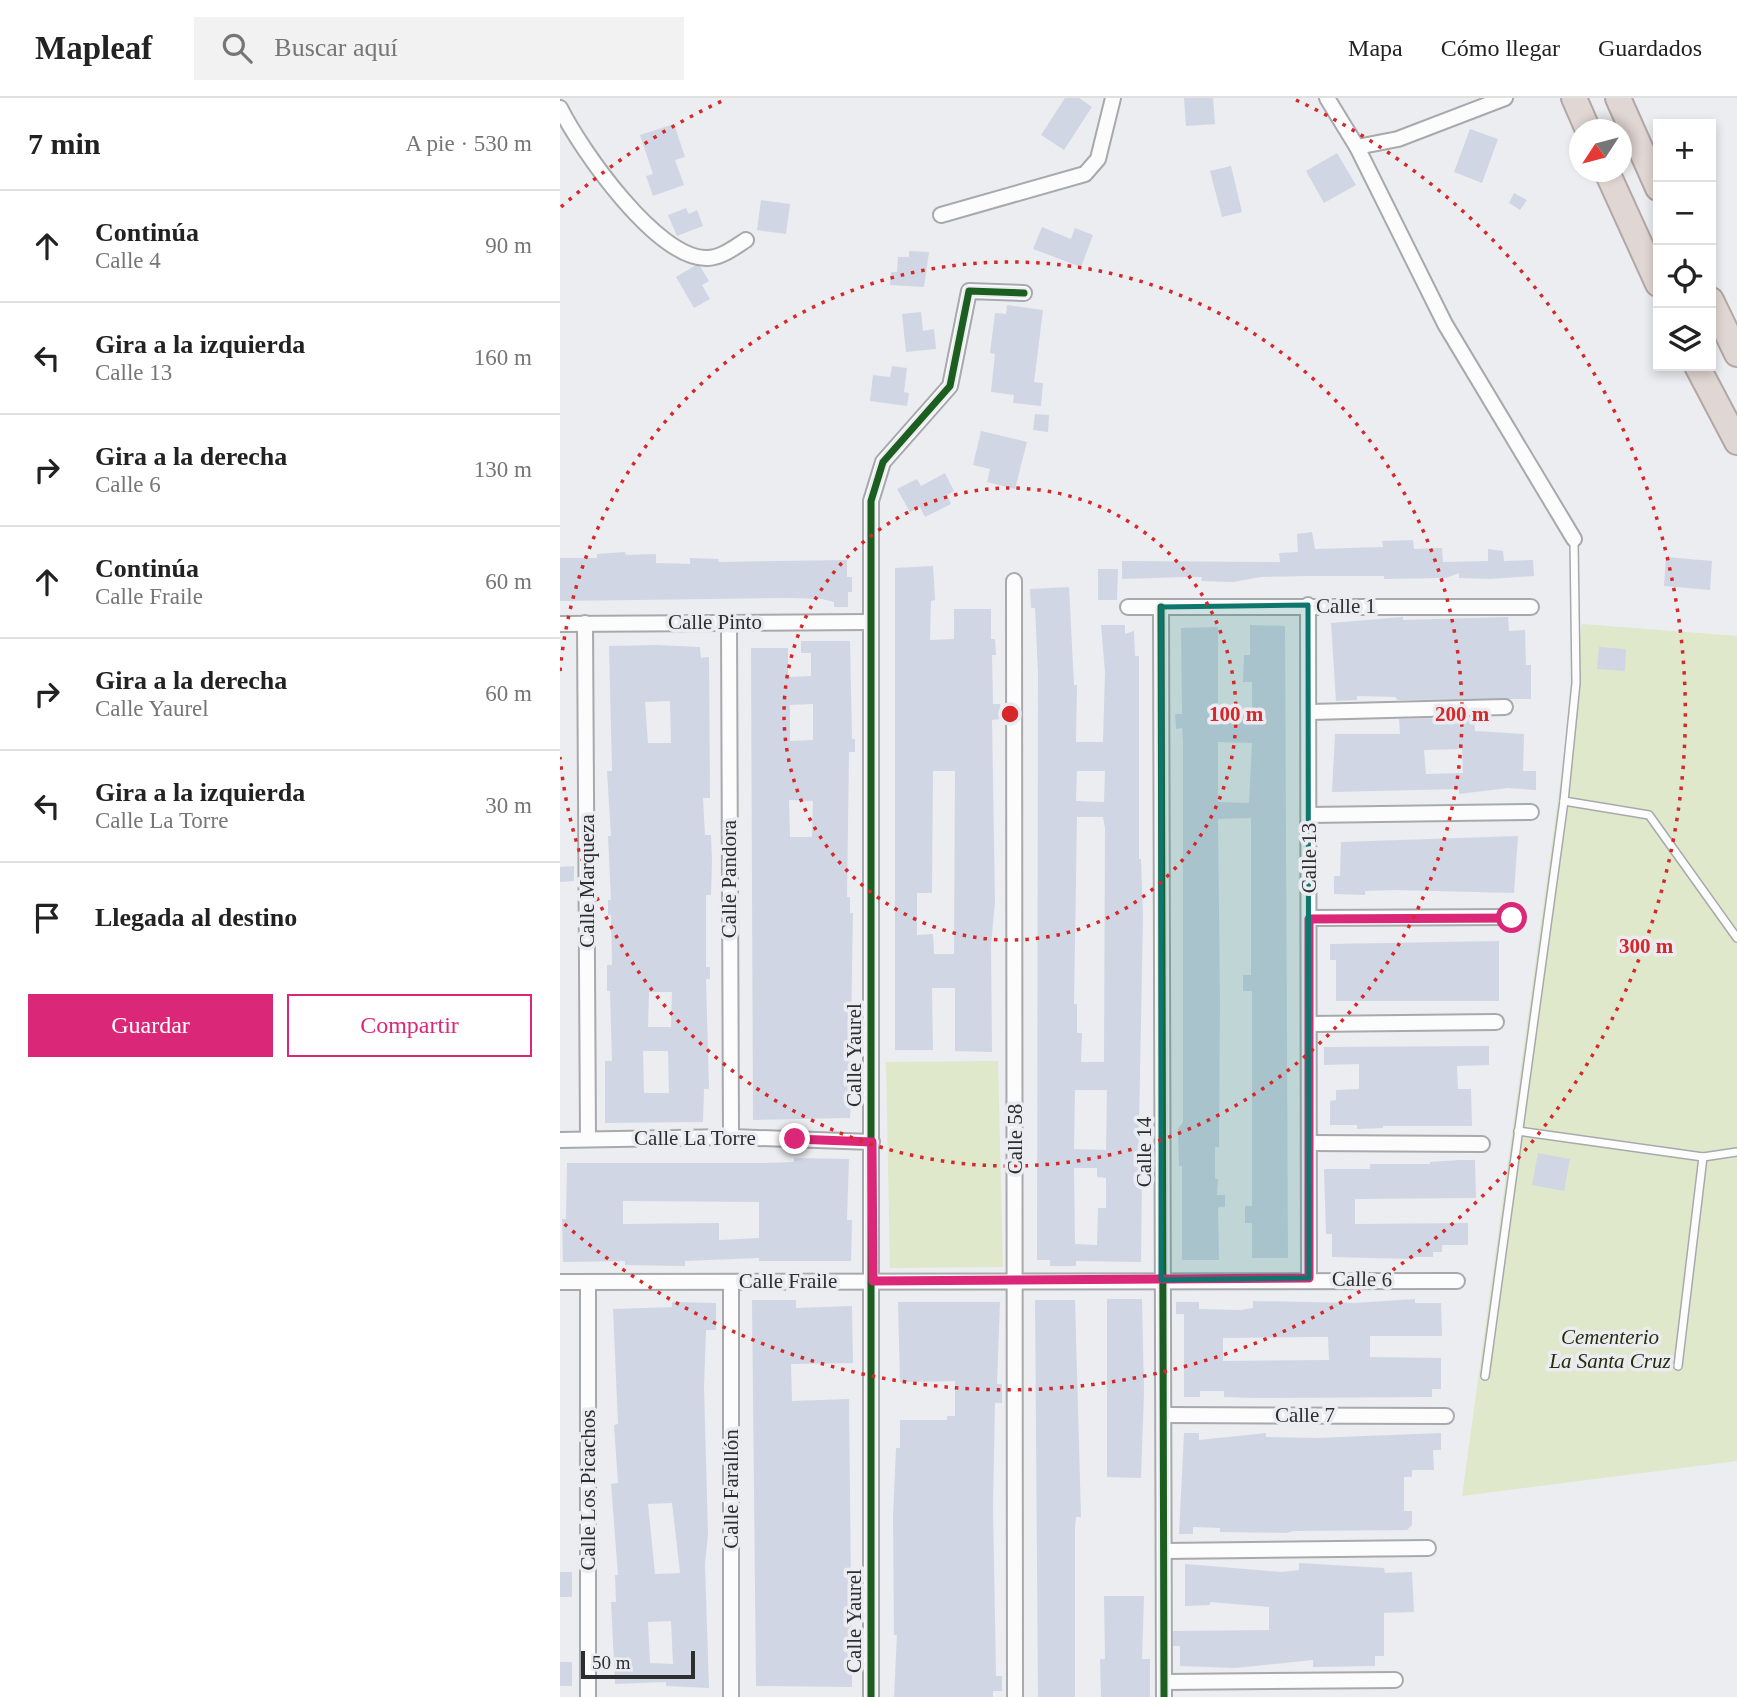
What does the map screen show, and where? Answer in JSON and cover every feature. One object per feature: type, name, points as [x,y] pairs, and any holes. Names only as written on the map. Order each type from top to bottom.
[{"type":"highway","points":[[1574,98],[1583,119]]},
{"type":"highway","points":[[1618,98],[1655,182]]},
{"type":"highway","points":[[1612,182],[1653,273]]},
{"type":"highway","points":[[1715,308],[1737,354]]},
{"type":"highway","points":[[1700,371],[1737,442]]},
{"type":"street","points":[[941,215],[1085,174],[1098,159],[1113,98]]},
{"type":"street","points":[[1327,98],[1357,147],[1445,324],[1574,539]]},
{"type":"street","points":[[1357,147],[1398,139],[1505,98]]},
{"type":"street","points":[[560,108],[574,135],[608,179],[668,245],[687,256],[709,258],[746,240]]},
{"type":"street","name":"Calle Yaurel","points":[[871,1697],[871,501],[883,461],[950,386],[969,291],[1024,293]]},
{"type":"street","name":"Calle 58","points":[[1014,581],[1015,1697]]},
{"type":"street","name":"Calle 13","points":[[1308,605],[1309,1278]]},
{"type":"street","name":"Calle 1","points":[[1128,607],[1531,607]]},
{"type":"street","name":"Calle 14","points":[[1161,607],[1164,1689]]},
{"type":"street","name":"Calle Pandora","points":[[729,622],[731,1137]]},
{"type":"street","name":"Calle Pinto","points":[[560,624],[870,622]]},
{"type":"street","name":"Calle Marqueza","points":[[585,624],[588,1139]]},
{"type":"street","points":[[1310,712],[1505,707]]},
{"type":"street","points":[[1309,815],[1531,811]]},
{"type":"street","points":[[1309,919],[1512,918]]},
{"type":"street","points":[[1310,1024],[1496,1022]]},
{"type":"street","name":"Calle La Torre","points":[[560,1140],[731,1137],[872,1142]]},
{"type":"street","points":[[1310,1143],[1482,1144]]},
{"type":"street","name":"Calle 6","points":[[1015,1281],[1309,1278],[1457,1281]]},
{"type":"street","name":"Calle Fraile","points":[[560,1282],[1015,1281]]},
{"type":"street","name":"Calle Los Picachos","points":[[588,1282],[588,1697]]},
{"type":"street","name":"Calle Farallón","points":[[731,1282],[732,1697]]},
{"type":"street","name":"Calle 7","points":[[1164,1415],[1446,1416]]},
{"type":"street","points":[[1164,1551],[1428,1548]]},
{"type":"street","points":[[1164,1689],[1395,1681]]},
{"type":"lane","points":[[1485,1376],[1564,801],[1576,683],[1574,539]]},
{"type":"lane","points":[[1564,801],[1649,815],[1737,938]]},
{"type":"lane","points":[[1518,1130],[1703,1157],[1737,1152]]},
{"type":"lane","points":[[1678,1366],[1703,1157]]},
{"type":"highlighted area","points":[[1308,605],[1309,1278],[1161,1280],[1161,607]]},
{"type":"green space","name":"Cementerio La Santa Cruz","points":[[1582,624],[1737,636],[1737,1461],[1462,1496]]},
{"type":"green space","points":[[998,1061],[1003,1267],[890,1268],[886,1062]]},
{"type":"building","points":[[1065,98],[1079,98],[1092,107],[1064,150],[1041,135]]},
{"type":"building","points":[[1184,98],[1213,98],[1215,124],[1186,126]]},
{"type":"building","points":[[674,124],[685,157],[675,160],[684,185],[653,196],[646,176],[653,174],[640,135]]},
{"type":"building","points":[[1470,129],[1498,139],[1482,183],[1454,172]]},
{"type":"building","points":[[1337,153],[1356,185],[1324,203],[1306,171]]},
{"type":"building","points":[[1231,166],[1242,212],[1222,217],[1210,171]]},
{"type":"building","points":[[1514,193],[1527,200],[1520,210],[1509,203]]},
{"type":"building","points":[[761,200],[790,204],[786,234],[757,230]]},
{"type":"building","points":[[686,208],[689,214],[697,210],[703,226],[677,236],[668,215]]},
{"type":"building","points":[[1042,227],[1071,239],[1075,228],[1093,235],[1081,267],[1033,249]]},
{"type":"building","points":[[909,251],[929,252],[924,287],[890,285],[891,272],[897,272],[898,257],[909,257]]},
{"type":"building","points":[[696,265],[700,266],[709,281],[702,285],[710,299],[694,308],[676,277]]},
{"type":"building","points":[[1007,305],[1043,310],[1034,382],[1043,383],[1041,406],[1013,403],[1014,395],[991,392],[995,354],[990,353],[995,313],[1006,314]]},
{"type":"building","points":[[921,312],[923,331],[934,329],[936,349],[906,352],[902,314]]},
{"type":"building","points":[[892,366],[907,368],[904,392],[909,393],[907,406],[870,401],[873,375],[890,377]]},
{"type":"building","points":[[1035,414],[1049,415],[1048,432],[1033,430]]},
{"type":"building","points":[[981,431],[1027,442],[1015,489],[987,482],[990,469],[973,465]]},
{"type":"building","points":[[945,473],[954,491],[947,495],[951,504],[925,517],[920,507],[910,512],[897,489],[917,479],[921,486]]},
{"type":"building","points":[[1312,532],[1315,549],[1383,547],[1382,541],[1413,540],[1414,549],[1442,548],[1443,562],[1488,561],[1488,549],[1503,551],[1504,561],[1533,560],[1534,576],[1459,578],[1459,573],[1446,578],[1384,579],[1384,576],[1307,576],[1261,577],[1233,582],[1201,581],[1202,577],[1122,579],[1122,561],[1280,562],[1279,553],[1298,552],[1297,534]]},
{"type":"building","points":[[625,552],[626,555],[656,554],[656,563],[690,564],[690,558],[719,559],[718,562],[847,560],[847,577],[852,577],[852,592],[848,592],[848,607],[834,607],[834,602],[822,599],[790,598],[560,601],[560,558],[597,558],[597,554]]},
{"type":"building","points":[[1666,557],[1712,561],[1710,590],[1664,586]]},
{"type":"building","points":[[933,566],[935,600],[931,601],[930,640],[954,639],[954,609],[991,609],[991,639],[995,639],[996,655],[992,655],[993,704],[1000,704],[1001,719],[992,720],[995,902],[991,944],[992,1052],[955,1051],[955,988],[932,988],[933,1050],[895,1050],[895,568]],"holes":[[[933,771],[955,771],[954,954],[934,954],[933,934],[917,935],[917,893],[932,893]]]},
{"type":"building","points":[[1098,569],[1118,569],[1117,600],[1098,600]]},
{"type":"building","points":[[1069,587],[1074,685],[1077,685],[1076,742],[1103,742],[1105,672],[1101,625],[1125,625],[1125,634],[1134,631],[1135,656],[1139,656],[1139,859],[1143,917],[1138,1179],[1142,1179],[1141,1262],[1076,1261],[1076,1266],[1050,1266],[1050,1260],[1037,1260],[1038,673],[1035,608],[1031,608],[1030,589]],"holes":[[[1077,771],[1105,771],[1104,802],[1076,801]],[[1077,817],[1103,817],[1104,1062],[1081,1062],[1082,1033],[1077,1033],[1077,1004],[1074,1004]],[[1075,1090],[1107,1090],[1106,1150],[1074,1149]],[[1074,1168],[1097,1168],[1097,1177],[1106,1178],[1106,1208],[1098,1208],[1097,1245],[1075,1244]]]},
{"type":"building","points":[[1403,617],[1403,620],[1508,617],[1509,631],[1525,630],[1526,665],[1531,665],[1531,699],[1398,700],[1395,697],[1357,696],[1357,700],[1336,701],[1331,623]]},
{"type":"building","points":[[1250,625],[1285,626],[1288,1258],[1252,1258],[1252,1223],[1245,1223],[1245,1206],[1252,1206],[1252,991],[1243,991],[1243,975],[1251,975],[1251,818],[1218,819],[1219,1147],[1215,1147],[1215,1179],[1218,1179],[1217,1195],[1225,1195],[1225,1207],[1218,1207],[1219,1260],[1182,1260],[1182,1166],[1179,1166],[1178,1129],[1183,1122],[1183,742],[1182,728],[1176,729],[1175,714],[1182,714],[1181,628],[1218,627],[1218,714],[1252,713],[1252,682],[1243,682],[1244,655],[1250,655]],"holes":[[[1218,742],[1252,743],[1249,803],[1218,802]]]},
{"type":"building","points":[[801,641],[850,641],[852,739],[855,739],[855,752],[849,752],[847,897],[850,897],[850,913],[853,913],[851,1026],[857,1026],[857,1046],[849,1046],[850,1071],[853,1071],[850,1118],[753,1120],[751,648],[788,648],[788,677],[811,676],[811,653],[801,653]],"holes":[[[813,704],[813,740],[790,741],[790,705]],[[789,800],[813,801],[812,837],[790,837]]]},
{"type":"building","points":[[609,646],[700,647],[701,658],[709,657],[710,798],[703,798],[705,835],[711,835],[712,861],[711,895],[706,895],[706,967],[710,967],[710,979],[706,979],[709,1089],[704,1089],[703,1122],[605,1123],[605,1061],[612,1061],[610,991],[607,991],[607,965],[612,965],[611,915],[608,915],[608,900],[611,900],[608,836],[611,836],[607,771],[612,771]],"holes":[[[670,701],[671,743],[648,743],[645,702]],[[649,992],[672,992],[671,1027],[648,1027]],[[643,1051],[668,1051],[669,1093],[644,1093]]]},
{"type":"building","points":[[1599,647],[1626,649],[1625,671],[1597,669]]},
{"type":"building","points":[[1474,717],[1475,731],[1524,734],[1523,771],[1536,771],[1536,790],[1508,788],[1459,794],[1459,789],[1332,792],[1335,734],[1400,734],[1399,719]],"holes":[[[1462,749],[1463,773],[1426,774],[1424,750]]]},
{"type":"building","points":[[1518,836],[1514,893],[1394,890],[1365,891],[1365,895],[1334,894],[1334,876],[1340,876],[1341,842]]},
{"type":"building","points":[[574,866],[574,881],[560,882],[560,867]]},
{"type":"building","points":[[1499,941],[1499,1001],[1336,1001],[1336,960],[1330,960],[1330,944]]},
{"type":"building","points":[[1489,1046],[1489,1065],[1457,1066],[1458,1089],[1471,1089],[1472,1126],[1383,1126],[1357,1129],[1357,1125],[1330,1125],[1330,1101],[1336,1100],[1336,1090],[1359,1089],[1359,1064],[1324,1065],[1324,1047]]},
{"type":"building","points":[[1538,1153],[1570,1159],[1564,1191],[1532,1185]]},
{"type":"building","points":[[794,1158],[849,1159],[847,1220],[852,1220],[851,1261],[759,1261],[759,1258],[685,1261],[685,1266],[625,1265],[625,1261],[563,1262],[562,1219],[566,1219],[567,1163],[794,1162]],"holes":[[[623,1201],[759,1202],[759,1238],[719,1240],[719,1223],[623,1224]]]},
{"type":"building","points":[[1475,1160],[1476,1198],[1355,1199],[1355,1224],[1468,1223],[1468,1245],[1442,1245],[1442,1252],[1433,1252],[1433,1257],[1414,1259],[1332,1257],[1332,1234],[1326,1234],[1324,1169],[1370,1169],[1370,1164],[1430,1164]]},
{"type":"building","points":[[1107,1299],[1142,1299],[1144,1392],[1141,1478],[1107,1477]]},
{"type":"building","points":[[1415,1299],[1415,1303],[1441,1303],[1442,1336],[1370,1336],[1370,1357],[1441,1358],[1441,1389],[1432,1389],[1432,1397],[1254,1398],[1224,1397],[1224,1391],[1200,1391],[1200,1397],[1184,1397],[1184,1314],[1176,1314],[1176,1302],[1199,1302],[1199,1309],[1240,1310],[1253,1308],[1253,1301],[1354,1303]],"holes":[[[1328,1337],[1329,1360],[1223,1361],[1223,1338]]]},
{"type":"building","points":[[752,1300],[796,1300],[796,1308],[852,1306],[853,1363],[791,1364],[792,1401],[849,1399],[852,1687],[756,1686]]},
{"type":"building","points":[[1035,1300],[1075,1300],[1081,1517],[1076,1517],[1075,1527],[1075,1697],[1038,1697]]},
{"type":"building","points":[[672,1302],[716,1303],[716,1330],[706,1330],[704,1387],[709,1688],[666,1686],[666,1682],[615,1684],[611,1602],[616,1602],[615,1575],[618,1575],[611,1484],[618,1483],[614,1425],[618,1424],[613,1309],[672,1307]],"holes":[[[672,1503],[680,1573],[655,1574],[648,1504]],[[671,1621],[673,1664],[650,1663],[648,1622]]]},
{"type":"building","points":[[898,1302],[1000,1302],[997,1384],[1002,1384],[1002,1403],[995,1403],[993,1506],[996,1676],[1002,1676],[1002,1691],[993,1691],[993,1697],[894,1697],[897,1635],[894,1635],[893,1517],[900,1420],[947,1420],[947,1416],[955,1416],[955,1381],[900,1382]]},
{"type":"building","points":[[1184,1433],[1199,1433],[1199,1440],[1266,1433],[1266,1437],[1315,1438],[1441,1433],[1441,1450],[1433,1450],[1434,1470],[1412,1470],[1412,1477],[1404,1477],[1404,1511],[1412,1511],[1412,1525],[1407,1530],[1286,1533],[1220,1532],[1220,1528],[1193,1527],[1193,1534],[1179,1534]]},
{"type":"building","points":[[1299,1563],[1384,1568],[1385,1573],[1412,1572],[1414,1612],[1384,1613],[1384,1656],[1375,1656],[1375,1666],[1313,1667],[1313,1660],[1235,1668],[1180,1666],[1180,1646],[1173,1646],[1173,1631],[1269,1630],[1269,1607],[1210,1602],[1210,1605],[1185,1606],[1185,1564],[1282,1572],[1299,1570]]},
{"type":"building","points":[[560,1572],[572,1572],[572,1597],[560,1597]]},
{"type":"building","points":[[1104,1596],[1144,1596],[1142,1659],[1150,1659],[1150,1697],[1101,1697],[1100,1659],[1105,1659]]},
{"type":"building","points":[[560,1662],[572,1662],[572,1686],[560,1686]]},
{"type":"cycle path","points":[[871,1697],[871,501],[883,462],[950,386],[969,291],[1024,293]]},
{"type":"cycle path","points":[[1161,607],[1164,1697]]},
{"type":"route","points":[[795,1139],[872,1142],[873,1281],[1309,1278],[1309,919],[1512,918]]}]
